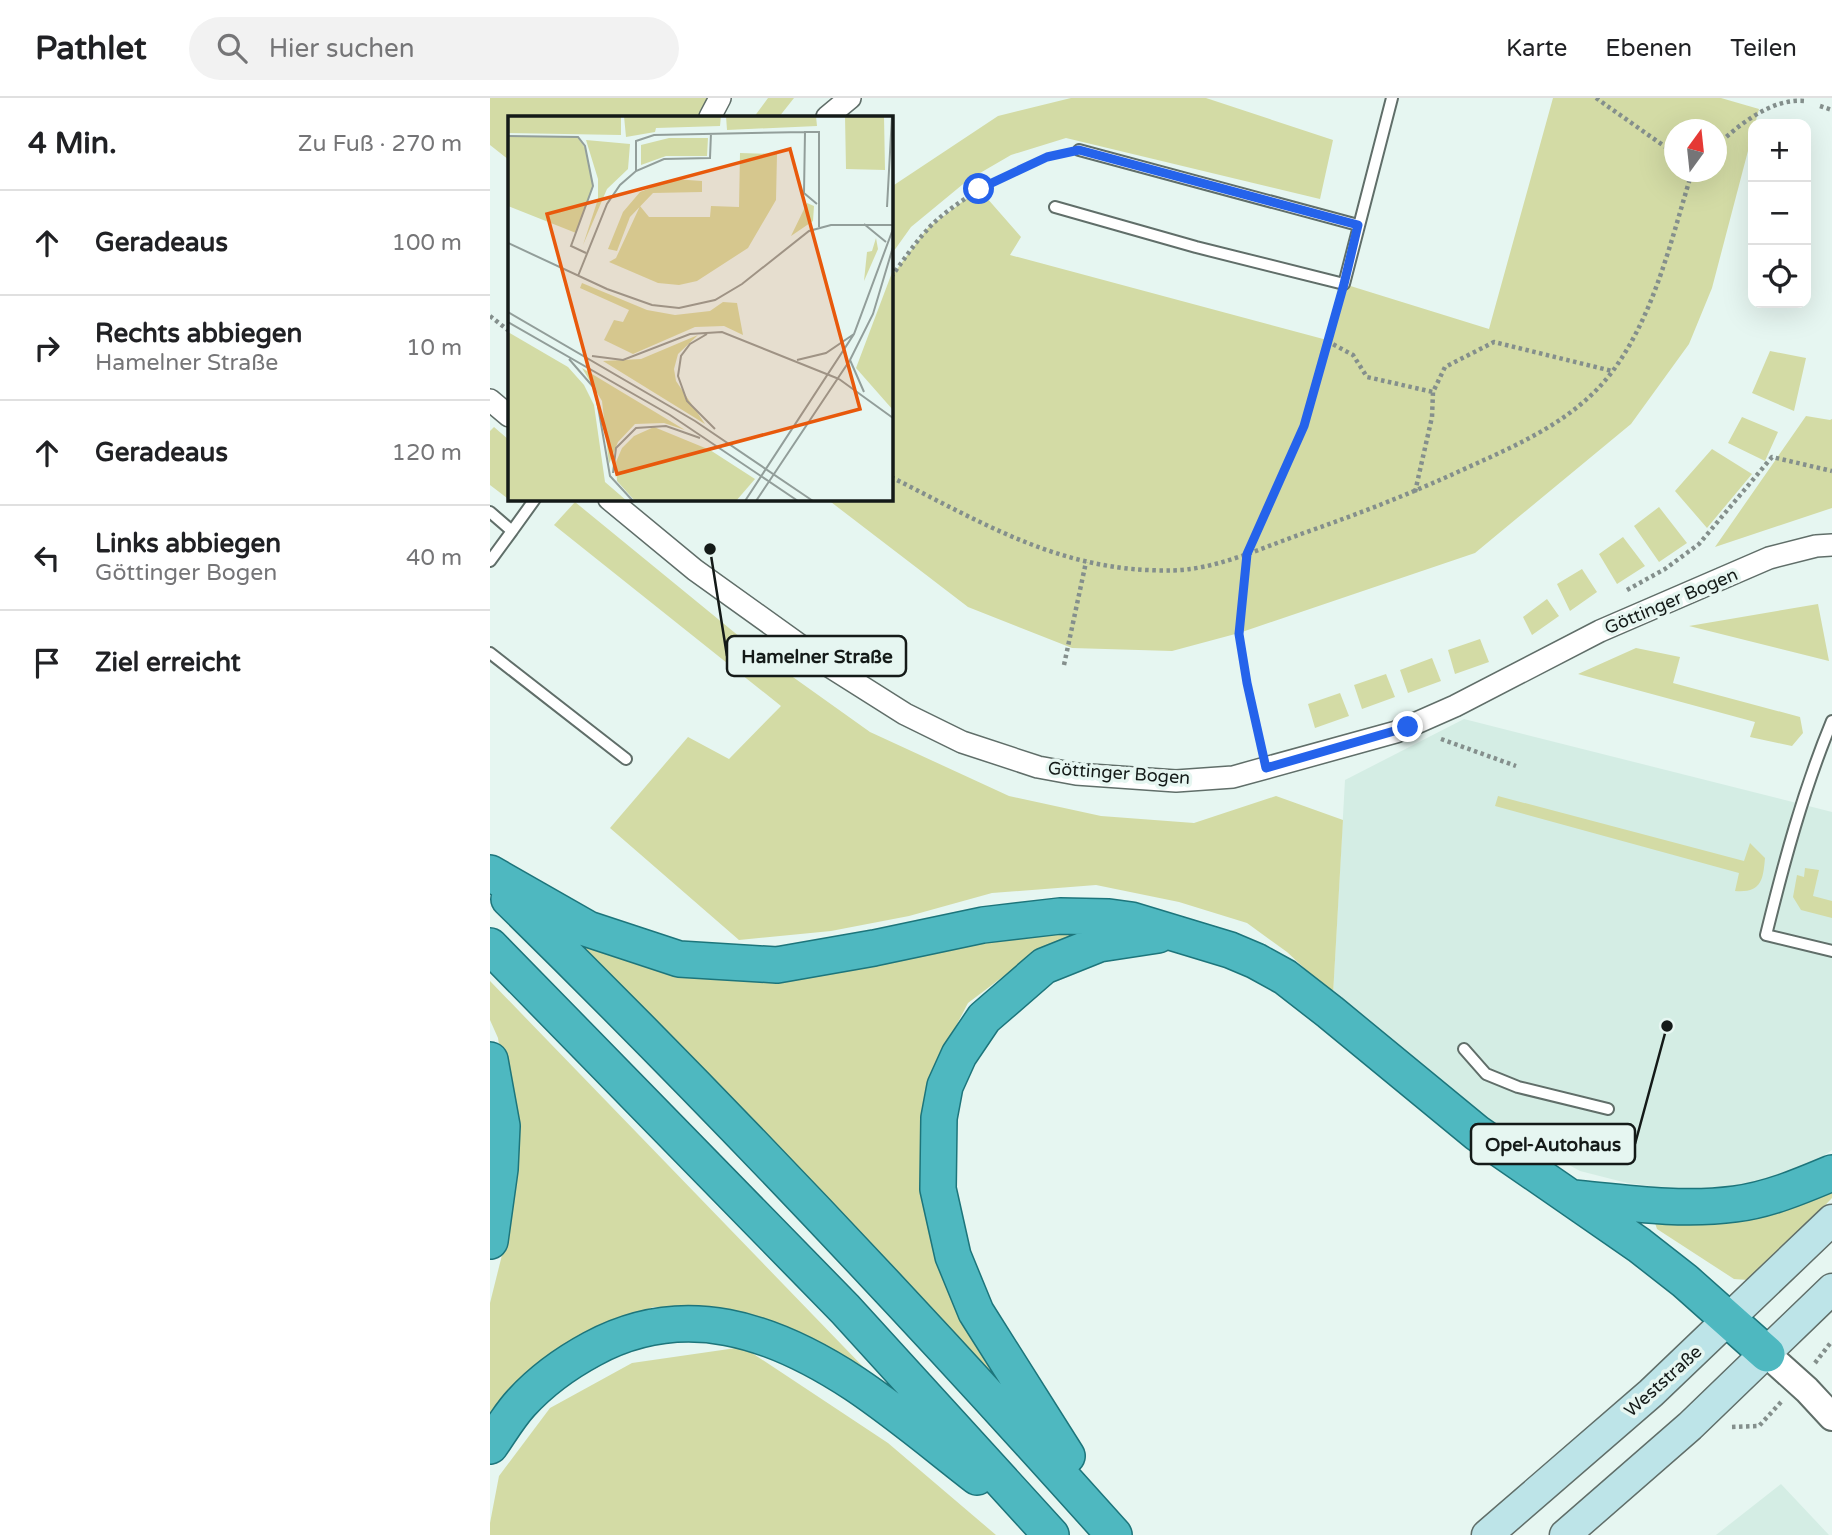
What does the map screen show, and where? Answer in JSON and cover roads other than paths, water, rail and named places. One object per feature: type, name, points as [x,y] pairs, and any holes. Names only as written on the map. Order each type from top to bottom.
[{"type":"highway","points":[[490,873],[588,929],[679,959],[777,965],[983,925],[1060,916],[1110,916],[1131,920],[1230,950],[1284,977],[1477,1133],[1667,1267],[1767,1354]]},
{"type":"highway","points":[[490,880],[639,1027],[910,1310],[1114,1535]]},
{"type":"highway","points":[[1120,1535],[976,1312],[953,1256],[938,1189],[939,1118],[950,1076],[959,1055],[984,1018],[1044,966],[1099,944],[1168,933]]},
{"type":"highway","points":[[490,946],[845,1309],[1047,1531]]},
{"type":"highway","points":[[490,1060],[502,1126],[500,1169],[490,1241]]},
{"type":"highway","points":[[1570,1197],[1683,1206],[1735,1204],[1783,1193],[1832,1174]]},
{"type":"highway","points":[[490,1446],[521,1404],[565,1364],[615,1337],[652,1326],[687,1322],[729,1326],[808,1356],[856,1385],[1047,1531]]},
{"type":"main road","name":"Weststraße","points":[[1487,1535],[1651,1393],[1832,1220]]},
{"type":"main road","points":[[1565,1535],[1671,1443],[1832,1289]]},
{"type":"street","points":[[711,116],[720,98]]},
{"type":"street","points":[[828,116],[850,98]]},
{"type":"street","points":[[490,400],[508,415]]},
{"type":"street","name":"Göttinger Bogen","points":[[609,500],[695,569],[829,666],[905,714],[962,741],[1038,767],[1076,774],[1176,781],[1233,777],[1408,727],[1455,706],[1600,631],[1769,558],[1816,546],[1832,545]]},
{"type":"street","points":[[1767,1354],[1799,1382],[1832,1417]]},
{"type":"lane","points":[[1055,207],[1196,247],[1344,284],[1392,98]]},
{"type":"lane","points":[[1079,150],[1358,225]]},
{"type":"lane","points":[[490,561],[534,500]]},
{"type":"lane","points":[[490,512],[512,531]]},
{"type":"lane","points":[[490,653],[625,759]]},
{"type":"lane","points":[[1832,722],[1813,766],[1791,837],[1766,935],[1832,951]]},
{"type":"lane","points":[[1464,1049],[1486,1074],[1518,1087],[1608,1109]]},
{"type":"place","name":"Hamelner Straße","points":[[710,549]]},
{"type":"place","name":"Opel-Autohaus","points":[[1667,1026]]}]
